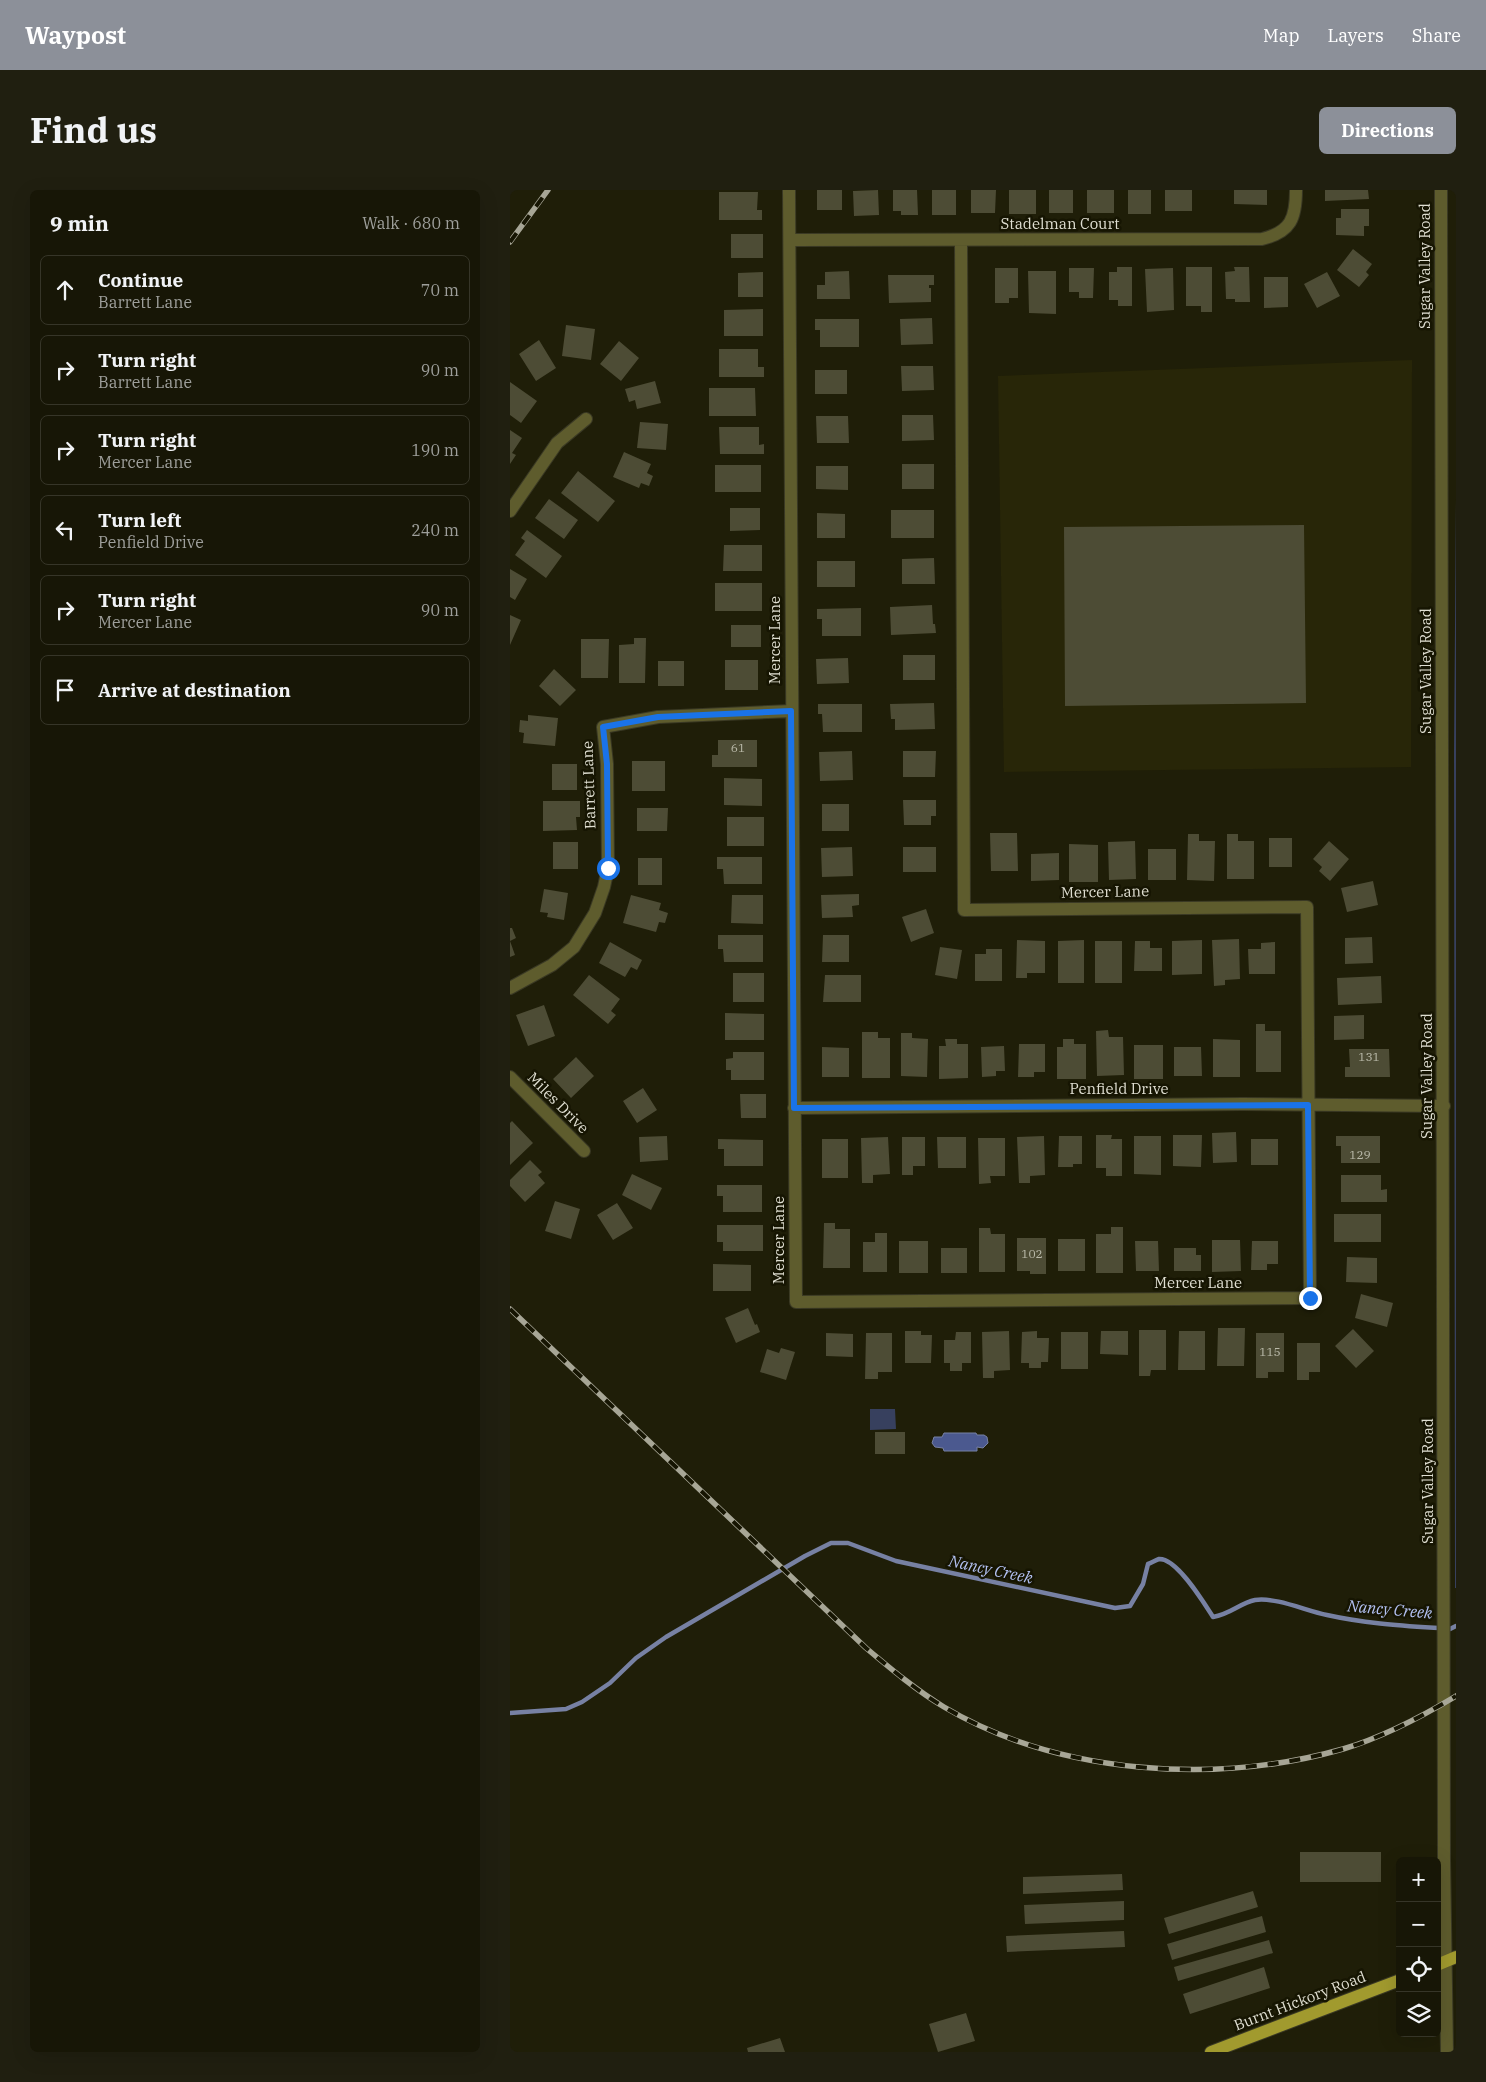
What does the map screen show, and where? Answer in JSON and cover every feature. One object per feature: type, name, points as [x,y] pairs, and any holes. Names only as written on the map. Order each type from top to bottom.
[{"type":"main road","name":"Burnt Hickory Road","points":[[1211,2052],[1396,1982]]},
{"type":"street","name":"Mercer Lane","points":[[789,190],[796,1302],[1310,1298],[1307,907],[964,910],[961,241]]},
{"type":"street","name":"Stadelman Court","points":[[790,240],[1262,239],[1278,234],[1289,224],[1296,208],[1296,190]]},
{"type":"street","name":"Sugar Valley Road","points":[[1441,190],[1447,2052]]},
{"type":"street","points":[[510,511],[557,443],[586,419]]},
{"type":"street","name":"Barrett Lane","points":[[510,988],[552,964],[574,947],[595,913],[608,868],[607,764],[603,727],[658,717],[791,711]]},
{"type":"street","name":"Miles Drive","points":[[510,1077],[584,1151]]},
{"type":"street","name":"Penfield Drive","points":[[794,1108],[1444,1106]]},
{"type":"shaded area","points":[[1412,360],[1411,767],[1004,772],[998,376]]},
{"type":"shaded area","points":[[1456,499],[1456,1588],[1455,1588],[1454,751]]},
{"type":"shaded area","points":[[870,1409],[895,1409],[896,1429],[870,1430]]},
{"type":"water","points":[[944,1433],[976,1433],[977,1435],[987,1437],[988,1443],[983,1448],[977,1447],[977,1451],[944,1451],[943,1448],[935,1447],[932,1443],[934,1437],[942,1437]]},
{"type":"building","points":[[817,190],[842,190],[842,210],[817,210]]},
{"type":"building","points":[[878,190],[879,215],[854,216],[853,191]]},
{"type":"building","points":[[893,190],[917,190],[918,215],[901,215],[901,211],[893,211]]},
{"type":"building","points":[[932,190],[956,190],[956,215],[932,215]]},
{"type":"building","points":[[971,190],[996,190],[995,213],[971,213]]},
{"type":"building","points":[[1009,190],[1036,190],[1036,214],[1009,214]]},
{"type":"building","points":[[1049,190],[1073,190],[1073,213],[1049,213]]},
{"type":"building","points":[[1087,190],[1114,190],[1114,213],[1087,213]]},
{"type":"building","points":[[1128,190],[1151,190],[1151,214],[1128,214]]},
{"type":"building","points":[[1165,190],[1192,190],[1192,211],[1165,211]]},
{"type":"building","points":[[1234,190],[1267,190],[1267,205],[1234,204]]},
{"type":"building","points":[[1325,190],[1368,190],[1369,199],[1325,201]]},
{"type":"building","points":[[719,192],[758,192],[757,210],[762,210],[762,220],[719,220]]},
{"type":"building","points":[[1341,209],[1369,209],[1369,226],[1364,226],[1364,236],[1336,235],[1336,218],[1341,218]]},
{"type":"building","points":[[731,234],[763,234],[763,258],[731,258]]},
{"type":"building","points":[[1353,249],[1372,264],[1366,272],[1369,275],[1359,287],[1337,270]]},
{"type":"building","points":[[1117,267],[1132,267],[1132,306],[1118,306],[1118,300],[1109,300],[1109,272],[1117,272]]},
{"type":"building","points":[[1186,267],[1212,267],[1212,312],[1201,312],[1201,306],[1186,306]]},
{"type":"building","points":[[1234,267],[1249,267],[1250,302],[1235,302],[1235,299],[1226,299],[1225,272],[1235,271]]},
{"type":"building","points":[[995,268],[1018,268],[1018,298],[1009,298],[1009,303],[995,303]]},
{"type":"building","points":[[1069,268],[1094,268],[1093,298],[1079,298],[1079,292],[1069,292]]},
{"type":"building","points":[[1173,268],[1174,310],[1147,312],[1145,269]]},
{"type":"building","points":[[849,271],[850,299],[817,299],[817,285],[825,285],[825,272]]},
{"type":"building","points":[[1028,271],[1056,271],[1056,314],[1029,313]]},
{"type":"building","points":[[763,272],[763,297],[738,297],[738,273]]},
{"type":"building","points":[[1327,272],[1340,296],[1317,308],[1304,284]]},
{"type":"building","points":[[888,275],[934,275],[934,285],[929,285],[929,288],[931,288],[931,302],[889,303]]},
{"type":"building","points":[[1264,277],[1288,277],[1288,307],[1264,308]]},
{"type":"building","points":[[763,309],[763,336],[724,336],[724,310]]},
{"type":"building","points":[[932,318],[933,344],[901,345],[900,319]]},
{"type":"building","points":[[815,319],[859,319],[859,347],[820,347],[820,330],[815,330]]},
{"type":"building","points":[[566,325],[595,329],[591,360],[562,356]]},
{"type":"building","points":[[539,340],[556,368],[536,381],[519,354]]},
{"type":"building","points":[[619,341],[639,358],[621,381],[600,364]]},
{"type":"building","points":[[719,349],[758,349],[758,367],[764,367],[764,377],[719,377]]},
{"type":"building","points":[[901,366],[933,366],[934,390],[902,391]]},
{"type":"building","points":[[815,370],[847,370],[847,394],[815,394]]},
{"type":"building","points":[[655,381],[661,403],[637,409],[635,400],[629,402],[625,389]]},
{"type":"building","points":[[510,382],[537,401],[521,423],[510,415]]},
{"type":"building","points":[[709,388],[755,388],[756,416],[709,416]]},
{"type":"building","points":[[902,415],[933,415],[934,440],[902,441]]},
{"type":"building","points":[[816,416],[848,416],[849,443],[817,443]]},
{"type":"building","points":[[640,422],[668,424],[666,450],[637,448]]},
{"type":"building","points":[[719,427],[759,427],[759,445],[764,444],[764,454],[720,454]]},
{"type":"building","points":[[510,430],[522,438],[512,453],[516,455],[510,464]]},
{"type":"building","points":[[624,452],[651,464],[647,473],[653,476],[649,486],[641,483],[639,488],[613,477]]},
{"type":"building","points":[[902,464],[934,464],[934,489],[902,489]]},
{"type":"building","points":[[715,465],[761,465],[761,492],[715,492]]},
{"type":"building","points":[[816,466],[848,466],[848,490],[816,489]]},
{"type":"building","points":[[578,471],[615,501],[598,522],[561,493]]},
{"type":"building","points":[[549,499],[578,520],[564,539],[535,518]]},
{"type":"building","points":[[730,508],[760,508],[760,530],[730,531]]},
{"type":"building","points":[[891,510],[934,510],[934,538],[891,538]]},
{"type":"building","points":[[817,513],[845,514],[845,538],[817,538]]},
{"type":"building","points":[[1304,525],[1306,703],[1065,706],[1064,527]]},
{"type":"building","points":[[527,530],[562,556],[546,578],[515,555],[525,541],[521,538]]},
{"type":"building","points":[[724,545],[762,545],[762,571],[723,571]]},
{"type":"building","points":[[934,558],[935,584],[902,584],[902,559]]},
{"type":"building","points":[[817,561],[855,561],[855,587],[817,587]]},
{"type":"building","points":[[510,569],[527,579],[515,600],[510,597]]},
{"type":"building","points":[[715,583],[762,583],[762,611],[715,611]]},
{"type":"building","points":[[932,605],[933,624],[935,624],[936,633],[891,635],[890,607]]},
{"type":"building","points":[[861,608],[861,636],[822,636],[822,619],[817,619],[817,609]]},
{"type":"building","points":[[510,615],[521,620],[510,645]]},
{"type":"building","points":[[731,625],[761,625],[761,647],[731,647]]},
{"type":"building","points":[[634,638],[646,638],[645,683],[619,683],[619,645],[634,644]]},
{"type":"building","points":[[581,639],[609,639],[608,678],[581,678]]},
{"type":"building","points":[[903,655],[935,655],[935,680],[903,680]]},
{"type":"building","points":[[848,658],[849,683],[817,684],[816,659]]},
{"type":"building","points":[[725,660],[758,660],[758,690],[725,690]]},
{"type":"building","points":[[658,661],[684,661],[684,686],[658,686]]},
{"type":"building","points":[[554,669],[576,690],[560,706],[539,686]]},
{"type":"building","points":[[934,703],[935,729],[895,730],[895,719],[891,719],[890,704]]},
{"type":"building","points":[[818,704],[862,704],[862,732],[823,732],[822,714],[818,714]]},
{"type":"building","points":[[528,715],[558,718],[555,746],[523,743],[524,733],[519,732],[520,720],[528,721]]},
{"type":"building","points":[[718,740],[757,740],[757,767],[712,767],[712,755],[718,755]]},
{"type":"building","points":[[852,751],[853,780],[820,781],[819,752]]},
{"type":"building","points":[[903,751],[936,751],[935,777],[903,777]]},
{"type":"building","points":[[632,761],[665,761],[665,791],[632,791]]},
{"type":"building","points":[[552,764],[577,764],[577,790],[552,790]]},
{"type":"building","points":[[724,778],[762,779],[762,806],[724,805]]},
{"type":"building","points":[[903,800],[936,800],[936,816],[931,816],[931,825],[904,825]]},
{"type":"building","points":[[543,801],[580,801],[580,817],[576,817],[577,830],[543,831]]},
{"type":"building","points":[[822,804],[849,804],[849,831],[822,831]]},
{"type":"building","points":[[637,808],[668,808],[667,831],[637,831]]},
{"type":"building","points":[[727,817],[764,817],[764,846],[727,846]]},
{"type":"building","points":[[990,833],[1017,833],[1018,871],[991,871]]},
{"type":"building","points":[[1188,834],[1199,834],[1199,841],[1215,841],[1214,881],[1187,880]]},
{"type":"building","points":[[1227,834],[1238,834],[1238,841],[1254,841],[1254,879],[1227,879]]},
{"type":"building","points":[[1269,838],[1292,838],[1292,867],[1269,867]]},
{"type":"building","points":[[1135,841],[1136,879],[1109,880],[1108,842]]},
{"type":"building","points":[[1329,841],[1349,859],[1330,881],[1319,871],[1322,867],[1313,859]]},
{"type":"building","points":[[553,842],[578,842],[578,869],[553,869]]},
{"type":"building","points":[[1069,844],[1098,845],[1098,882],[1069,882]]},
{"type":"building","points":[[852,847],[853,876],[822,877],[821,848]]},
{"type":"building","points":[[903,847],[936,847],[936,872],[903,872]]},
{"type":"building","points":[[1148,849],[1176,849],[1176,880],[1148,880]]},
{"type":"building","points":[[1059,853],[1059,880],[1031,881],[1031,854]]},
{"type":"building","points":[[717,857],[762,857],[762,884],[724,884],[723,869],[717,869]]},
{"type":"building","points":[[638,858],[662,858],[662,885],[638,885]]},
{"type":"building","points":[[1373,881],[1378,905],[1347,912],[1341,888]]},
{"type":"building","points":[[544,889],[568,893],[564,920],[547,917],[548,913],[540,912]]},
{"type":"building","points":[[859,894],[859,905],[852,906],[853,917],[822,918],[821,895]]},
{"type":"building","points":[[631,895],[661,903],[659,910],[668,913],[665,923],[659,922],[656,932],[623,923]]},
{"type":"building","points":[[732,895],[763,895],[763,924],[731,923]]},
{"type":"building","points":[[926,909],[934,933],[911,942],[902,917]]},
{"type":"building","points":[[510,928],[512,928],[516,938],[510,941]]},
{"type":"building","points":[[718,935],[763,935],[763,962],[724,962],[723,949],[718,949]]},
{"type":"building","points":[[823,935],[849,935],[849,962],[822,962]]},
{"type":"building","points":[[1372,937],[1373,963],[1345,964],[1345,938]]},
{"type":"building","points":[[1239,939],[1240,979],[1225,980],[1225,985],[1214,986],[1212,940]]},
{"type":"building","points":[[1017,940],[1045,941],[1045,973],[1027,973],[1027,978],[1016,978]]},
{"type":"building","points":[[1084,940],[1084,983],[1058,983],[1058,941]]},
{"type":"building","points":[[1202,940],[1202,974],[1172,975],[1172,941]]},
{"type":"building","points":[[510,941],[515,955],[510,957]]},
{"type":"building","points":[[1095,941],[1122,941],[1122,983],[1095,983]]},
{"type":"building","points":[[1135,941],[1150,941],[1150,948],[1162,948],[1162,971],[1134,971]]},
{"type":"building","points":[[610,942],[642,960],[637,970],[631,967],[625,977],[599,963]]},
{"type":"building","points":[[1275,942],[1275,974],[1249,974],[1248,949],[1261,949],[1261,943]]},
{"type":"building","points":[[940,947],[962,950],[957,979],[935,975]]},
{"type":"building","points":[[986,949],[1002,949],[1002,981],[975,981],[975,954],[986,954]]},
{"type":"building","points":[[733,973],[764,973],[764,1002],[733,1002]]},
{"type":"building","points":[[589,975],[620,999],[611,1011],[616,1015],[608,1024],[573,995]]},
{"type":"building","points":[[825,975],[861,975],[861,1002],[823,1002]]},
{"type":"building","points":[[1381,976],[1382,1003],[1338,1005],[1337,978]]},
{"type":"building","points":[[544,1005],[555,1036],[528,1046],[516,1015]]},
{"type":"building","points":[[725,1013],[764,1014],[764,1040],[725,1040]]},
{"type":"building","points":[[1364,1015],[1364,1039],[1334,1040],[1334,1016]]},
{"type":"building","points":[[1256,1024],[1265,1024],[1265,1031],[1281,1031],[1281,1072],[1256,1072]]},
{"type":"building","points":[[1108,1030],[1109,1037],[1123,1037],[1124,1075],[1097,1076],[1096,1031]]},
{"type":"building","points":[[862,1032],[878,1032],[878,1038],[890,1038],[890,1078],[862,1078]]},
{"type":"building","points":[[901,1033],[912,1033],[912,1038],[928,1039],[927,1077],[901,1076]]},
{"type":"building","points":[[945,1039],[957,1039],[957,1044],[968,1044],[968,1078],[939,1079],[939,1046],[946,1046]]},
{"type":"building","points":[[1063,1039],[1074,1039],[1074,1044],[1086,1044],[1086,1079],[1057,1079],[1057,1047],[1063,1047]]},
{"type":"building","points":[[1213,1039],[1240,1040],[1240,1077],[1213,1077]]},
{"type":"building","points":[[1019,1044],[1045,1044],[1045,1072],[1034,1072],[1034,1077],[1018,1077]]},
{"type":"building","points":[[1134,1045],[1163,1045],[1163,1079],[1134,1079]]},
{"type":"building","points":[[1004,1046],[1005,1071],[996,1071],[996,1076],[982,1077],[981,1047]]},
{"type":"building","points":[[822,1047],[849,1048],[849,1077],[822,1077]]},
{"type":"building","points":[[1174,1047],[1201,1047],[1202,1076],[1174,1076]]},
{"type":"building","points":[[1349,1049],[1389,1049],[1390,1077],[1345,1077],[1345,1067],[1350,1067]]},
{"type":"building","points":[[733,1052],[764,1052],[764,1080],[731,1080],[731,1070],[726,1070],[726,1059],[733,1058]]},
{"type":"building","points":[[576,1057],[594,1076],[571,1098],[553,1079]]},
{"type":"building","points":[[643,1088],[657,1110],[637,1123],[623,1101]]},
{"type":"building","points":[[740,1094],[766,1094],[766,1118],[741,1118]]},
{"type":"building","points":[[512,1121],[533,1143],[510,1165],[510,1123]]},
{"type":"building","points":[[1236,1132],[1237,1162],[1213,1163],[1212,1133]]},
{"type":"building","points":[[1096,1135],[1112,1135],[1111,1139],[1122,1139],[1122,1176],[1106,1176],[1106,1168],[1096,1168]]},
{"type":"building","points":[[1173,1135],[1202,1135],[1201,1167],[1173,1166]]},
{"type":"building","points":[[667,1136],[668,1160],[640,1162],[639,1137]]},
{"type":"building","points":[[1044,1136],[1045,1175],[1030,1176],[1030,1183],[1019,1183],[1017,1137]]},
{"type":"building","points":[[1059,1136],[1082,1136],[1082,1164],[1073,1164],[1073,1167],[1058,1167]]},
{"type":"building","points":[[1134,1136],[1161,1136],[1161,1175],[1134,1174]]},
{"type":"building","points":[[1336,1136],[1380,1136],[1380,1163],[1341,1163],[1341,1146],[1336,1146]]},
{"type":"building","points":[[888,1137],[890,1174],[873,1175],[873,1183],[862,1183],[861,1138]]},
{"type":"building","points":[[902,1137],[925,1137],[925,1166],[913,1166],[913,1175],[902,1175]]},
{"type":"building","points":[[937,1137],[966,1137],[966,1168],[938,1168]]},
{"type":"building","points":[[978,1138],[1005,1138],[1005,1176],[990,1176],[991,1183],[979,1184]]},
{"type":"building","points":[[718,1139],[763,1140],[763,1166],[724,1166],[724,1149],[718,1149]]},
{"type":"building","points":[[822,1139],[848,1139],[848,1178],[822,1178]]},
{"type":"building","points":[[1251,1139],[1278,1139],[1278,1165],[1251,1165]]},
{"type":"building","points":[[530,1160],[542,1172],[538,1175],[545,1183],[525,1202],[510,1186],[510,1180]]},
{"type":"building","points":[[632,1174],[662,1188],[651,1210],[622,1195]]},
{"type":"building","points":[[1341,1175],[1381,1175],[1381,1190],[1387,1189],[1387,1202],[1341,1202]]},
{"type":"building","points":[[717,1185],[762,1185],[762,1212],[723,1212],[723,1196],[717,1196]]},
{"type":"building","points":[[555,1201],[580,1209],[571,1239],[545,1231]]},
{"type":"building","points":[[617,1203],[633,1228],[613,1240],[597,1215]]},
{"type":"building","points":[[1334,1214],[1381,1214],[1381,1242],[1334,1242]]},
{"type":"building","points":[[824,1223],[835,1223],[835,1229],[850,1229],[850,1268],[823,1268]]},
{"type":"building","points":[[717,1225],[763,1225],[763,1251],[723,1251],[723,1242],[717,1242]]},
{"type":"building","points":[[1111,1227],[1123,1227],[1123,1273],[1096,1273],[1096,1234],[1111,1234]]},
{"type":"building","points":[[979,1228],[990,1228],[991,1234],[1005,1234],[1005,1272],[979,1272]]},
{"type":"building","points":[[875,1233],[887,1233],[887,1272],[863,1272],[863,1242],[875,1242]]},
{"type":"building","points":[[1017,1238],[1046,1238],[1046,1274],[1030,1274],[1030,1271],[1017,1271]]},
{"type":"building","points":[[1058,1239],[1085,1239],[1085,1271],[1058,1271]]},
{"type":"building","points":[[1212,1240],[1240,1240],[1241,1271],[1212,1272]]},
{"type":"building","points":[[899,1241],[928,1241],[928,1273],[899,1273]]},
{"type":"building","points":[[1135,1241],[1158,1241],[1159,1271],[1136,1271]]},
{"type":"building","points":[[1252,1241],[1278,1241],[1278,1264],[1267,1264],[1267,1270],[1251,1270]]},
{"type":"building","points":[[941,1248],[967,1248],[967,1273],[941,1273]]},
{"type":"building","points":[[1174,1248],[1196,1248],[1196,1255],[1201,1255],[1201,1271],[1174,1271]]},
{"type":"building","points":[[1347,1257],[1377,1258],[1377,1283],[1346,1282]]},
{"type":"building","points":[[713,1264],[751,1265],[751,1291],[713,1291]]},
{"type":"building","points":[[1361,1294],[1393,1303],[1387,1327],[1355,1318]]},
{"type":"building","points":[[748,1308],[760,1332],[736,1343],[725,1318]]},
{"type":"building","points":[[1218,1328],[1245,1328],[1244,1366],[1217,1366]]},
{"type":"building","points":[[1353,1329],[1374,1351],[1356,1368],[1335,1346]]},
{"type":"building","points":[[1139,1330],[1166,1330],[1166,1370],[1151,1370],[1150,1376],[1139,1376]]},
{"type":"building","points":[[905,1331],[921,1331],[921,1335],[932,1335],[931,1363],[905,1363]]},
{"type":"building","points":[[1009,1331],[1010,1370],[994,1371],[994,1378],[983,1378],[982,1332]]},
{"type":"building","points":[[1037,1331],[1037,1338],[1049,1338],[1048,1362],[1041,1362],[1041,1368],[1029,1368],[1029,1363],[1021,1363],[1022,1332]]},
{"type":"building","points":[[1101,1331],[1128,1331],[1128,1355],[1100,1354]]},
{"type":"building","points":[[1179,1331],[1205,1331],[1205,1370],[1178,1370]]},
{"type":"building","points":[[956,1332],[971,1332],[971,1363],[962,1363],[962,1371],[950,1371],[950,1363],[944,1363],[944,1340],[955,1340]]},
{"type":"building","points":[[1061,1332],[1088,1332],[1088,1369],[1061,1369]]},
{"type":"building","points":[[826,1333],[853,1334],[853,1357],[826,1356]]},
{"type":"building","points":[[866,1333],[892,1333],[892,1372],[878,1372],[878,1379],[865,1379]]},
{"type":"building","points":[[1256,1333],[1284,1333],[1284,1372],[1268,1372],[1268,1378],[1256,1378]]},
{"type":"building","points":[[1297,1343],[1320,1343],[1320,1372],[1309,1372],[1309,1380],[1297,1380]]},
{"type":"building","points":[[781,1348],[795,1352],[786,1380],[760,1372],[767,1349],[779,1353]]},
{"type":"building","points":[[875,1432],[905,1432],[905,1454],[875,1454]]},
{"type":"building","points":[[1300,1852],[1381,1852],[1381,1882],[1300,1882]]},
{"type":"building","points":[[1122,1874],[1123,1890],[1023,1894],[1023,1877]]},
{"type":"building","points":[[1253,1891],[1258,1907],[1169,1934],[1164,1918]]},
{"type":"building","points":[[1124,1901],[1124,1920],[1025,1924],[1024,1905]]},
{"type":"building","points":[[1262,1916],[1266,1932],[1172,1960],[1167,1944]]},
{"type":"building","points":[[1124,1931],[1125,1947],[1007,1952],[1006,1936]]},
{"type":"building","points":[[1269,1940],[1273,1953],[1178,1981],[1174,1967]]},
{"type":"building","points":[[1264,1967],[1270,1988],[1190,2014],[1183,1994]]},
{"type":"building","points":[[966,2013],[975,2041],[938,2052],[929,2024]]},
{"type":"building","points":[[780,2038],[785,2052],[748,2052],[747,2048]]},
{"type":"waterway","name":"Nancy Creek","points":[[510,1713],[566,1709],[582,1702],[610,1683],[636,1658],[666,1637],[805,1556],[831,1543],[848,1543],[896,1561],[1115,1608],[1130,1606],[1143,1584],[1148,1564],[1159,1559],[1166,1561],[1182,1573],[1213,1617],[1225,1614],[1250,1601],[1264,1600],[1282,1602],[1319,1613],[1357,1621],[1450,1629],[1456,1626]]},
{"type":"railway","points":[[510,242],[548,190]]},
{"type":"railway","points":[[510,1309],[866,1648],[904,1679],[944,1707],[989,1730],[1037,1747],[1087,1760],[1139,1767],[1191,1769],[1243,1767],[1294,1760],[1343,1749],[1373,1739],[1401,1726],[1456,1696]]},
{"type":"route","points":[[608,868],[607,764],[603,727],[658,717],[791,711],[794,1108],[1308,1105],[1310,1298]]}]
